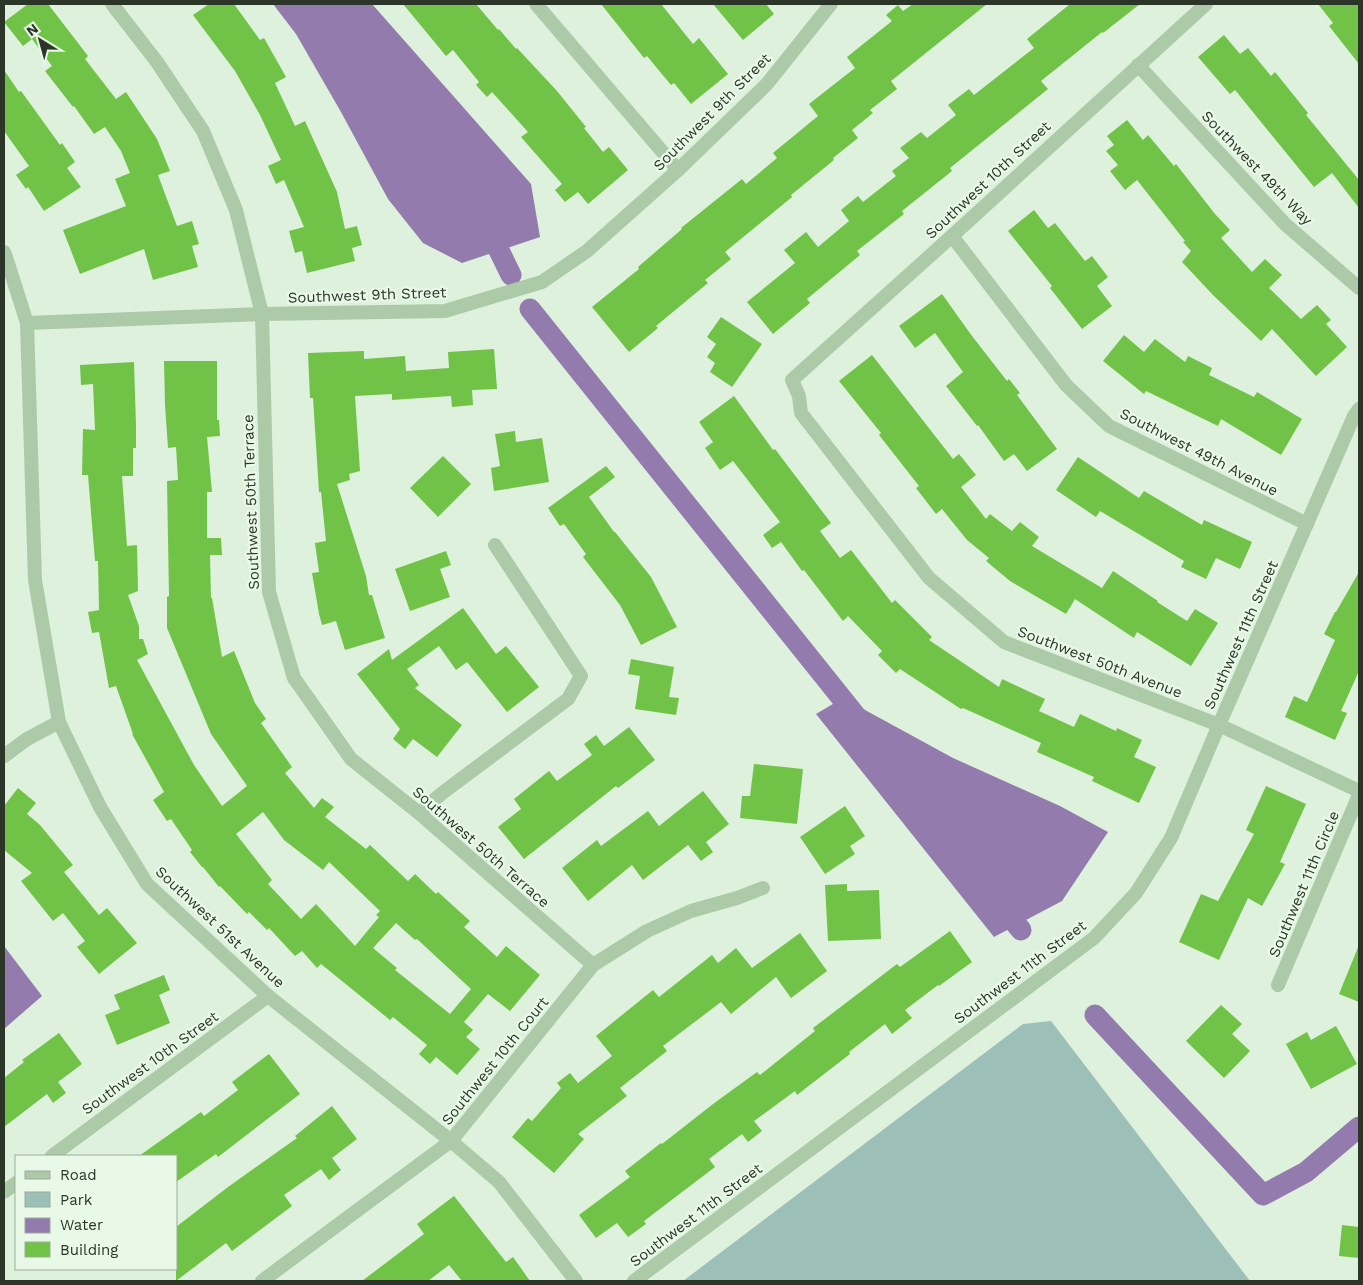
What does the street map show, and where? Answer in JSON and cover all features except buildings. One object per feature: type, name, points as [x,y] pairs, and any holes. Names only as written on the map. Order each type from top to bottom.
[{"type":"street","name":"Southwest 50th Terrace","points":[[112,4],[157,62],[203,131],[236,210],[262,314],[269,592],[294,678],[351,759],[419,813],[593,965]]},
{"type":"street","points":[[536,4],[678,170]]},
{"type":"street","name":"Southwest 9th Street","points":[[27,322],[262,314],[445,312],[542,282],[587,251],[678,170],[767,84],[831,4]]},
{"type":"street","name":"Southwest 10th Street","points":[[792,380],[1206,4]]},
{"type":"street","name":"Southwest 49th Way","points":[[1138,65],[1285,224],[1359,288]]},
{"type":"street","name":"Southwest 49th Avenue","points":[[952,236],[1066,385],[1109,426],[1307,524]]},
{"type":"street","name":"Southwest 51st Avenue","points":[[4,252],[27,322],[35,580],[59,722],[100,807],[147,884],[268,996],[451,1141],[499,1182],[576,1281]]},
{"type":"street","name":"Southwest 50th Avenue","points":[[792,380],[798,396],[801,413],[929,578],[1004,642],[1219,725],[1359,791]]},
{"type":"street","name":"Southwest 11th Street","points":[[634,1281],[1094,938],[1136,893],[1171,838],[1354,416],[1359,409]]},
{"type":"street","points":[[419,813],[441,794],[568,699],[581,676],[495,545]]},
{"type":"street","points":[[4,756],[27,739],[59,722]]},
{"type":"street","name":"Southwest 11th Circle","points":[[1278,985],[1359,796]]},
{"type":"street","name":"Southwest 10th Court","points":[[262,1281],[451,1141],[593,965],[647,931],[691,911],[737,898],[763,888]]},
{"type":"street","name":"Southwest 10th Street","points":[[53,1155],[268,996]]},
{"type":"street","points":[[4,1192],[15,1184]]},
{"type":"green space","points":[[1051,1021],[1250,1281],[683,1281],[1023,1024]]},
{"type":"water","points":[[273,4],[372,4],[531,184],[540,237],[462,263],[423,243],[388,199],[296,34]]},
{"type":"water","points":[[843,698],[953,758],[1060,806],[1108,832],[1062,901],[994,937],[816,714]]},
{"type":"water","points":[[4,946],[42,996],[4,1029]]},
{"type":"waterway","points":[[483,225],[492,236],[511,275]]},
{"type":"waterway","points":[[530,309],[860,721]]},
{"type":"waterway","points":[[998,902],[1021,930]]},
{"type":"waterway","points":[[1095,1015],[1263,1195],[1306,1172],[1359,1127]]}]
